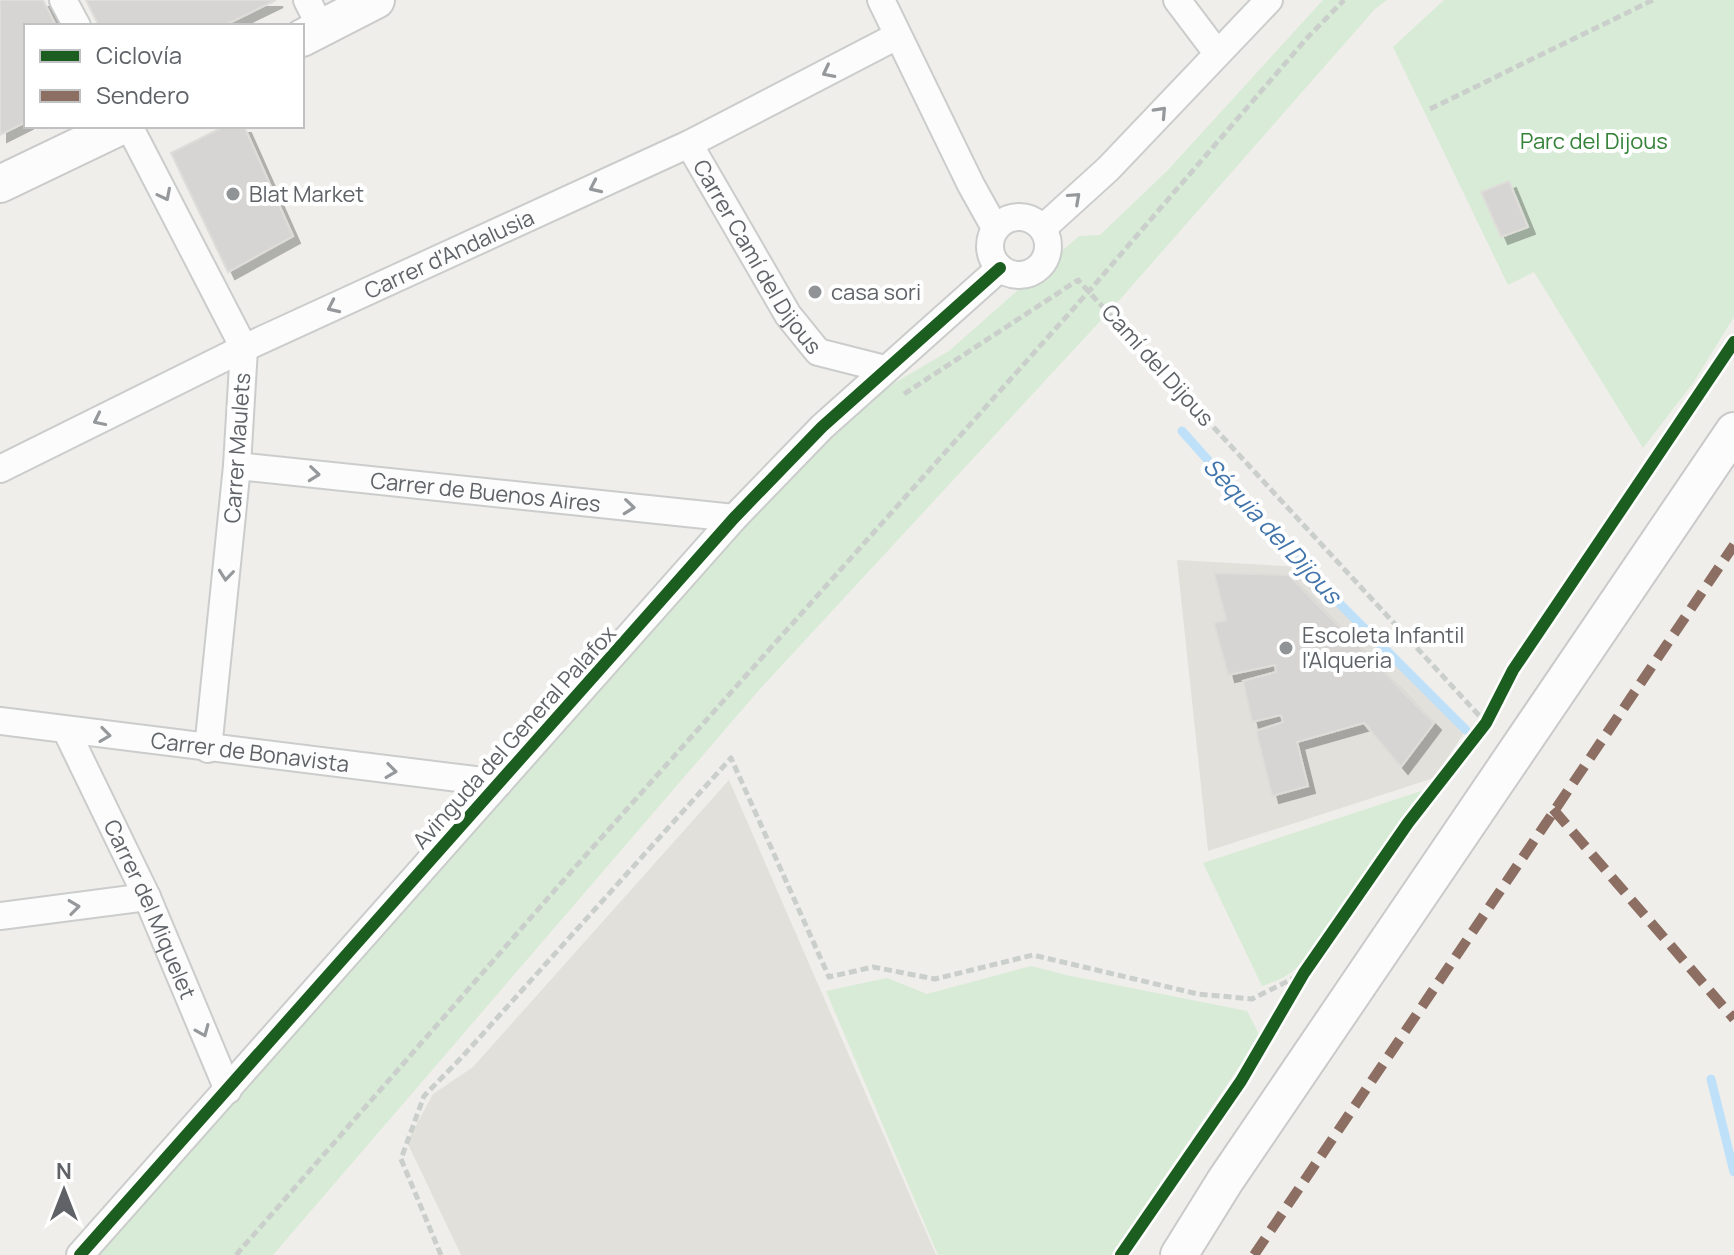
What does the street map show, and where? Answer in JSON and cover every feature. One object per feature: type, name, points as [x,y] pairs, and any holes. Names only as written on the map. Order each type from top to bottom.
[{"type":"main road","points":[[310,22],[376,0]]},
{"type":"main road","points":[[0,184],[117,128]]},
{"type":"main road","points":[[1179,1255],[1225,1181],[1734,431]]},
{"type":"street","points":[[63,0],[76,24]]},
{"type":"street","points":[[881,0],[995,228]]},
{"type":"street","points":[[1177,0],[1217,53]]},
{"type":"street","points":[[1043,228],[1108,169],[1269,0]]},
{"type":"street","name":"Carrer d'Andalusia","points":[[0,469],[244,348],[689,144],[897,36]]},
{"type":"street","name":"Carrer Maulets","points":[[130,128],[244,348],[237,466],[208,749]]},
{"type":"street","name":"Carrer Camí del Dijous","points":[[689,144],[788,315],[818,352],[885,369]]},
{"type":"street","points":[[1019,216],[1032,219],[1043,228],[1049,250],[1042,265],[1029,274],[1006,272],[991,256],[995,228],[1006,219],[1019,216]]},
{"type":"street","name":"Avinguda del General Palafox","points":[[80,1255],[734,518],[822,427],[1000,268]]},
{"type":"street","name":"Carrer de Buenos Aires","points":[[237,466],[734,518]]},
{"type":"street","name":"Carrer de Bonavista","points":[[0,721],[499,783]]},
{"type":"street","name":"Carrer del Miquelet","points":[[66,730],[147,897],[228,1090]]},
{"type":"street","points":[[0,916],[147,897]]},
{"type":"path","points":[[236,1255],[590,850],[1090,290],[1307,38],[1344,0]]},
{"type":"path","points":[[1430,109],[1653,0]]},
{"type":"path","points":[[1477,736],[1493,710]]},
{"type":"path","points":[[441,1255],[401,1159],[424,1096],[473,1046],[731,758],[829,977],[873,967],[935,979],[1033,955],[1198,994],[1252,999],[1304,973]]},
{"type":"path","points":[[1290,997],[1312,960]]},
{"type":"shaded area","name":"Escoleta Infantil l'Alqueria","points":[[1177,560],[1303,567],[1466,730],[1434,778],[1208,851]]},
{"type":"shaded area","points":[[729,780],[936,1255],[461,1255],[407,1142],[433,1094],[473,1067]]},
{"type":"green space","points":[[1323,0],[1387,0],[1375,9],[1116,304],[759,690],[273,1255],[80,1255],[734,518],[862,402],[949,351],[1079,236],[1100,235],[1167,171]]},
{"type":"green space","name":"Parc del Dijous","points":[[1444,0],[1734,0],[1734,317],[1693,383],[1643,448],[1534,272],[1508,285],[1393,47]]},
{"type":"green space","points":[[1424,790],[1302,962],[1284,977],[1262,986],[1203,863]]},
{"type":"green space","points":[[1031,966],[1247,1011],[1260,1036],[1111,1255],[938,1255],[826,991],[887,978],[927,994]]},
{"type":"building","points":[[0,0],[43,0],[55,24],[24,24],[24,123],[0,135]]},
{"type":"building","points":[[86,0],[276,0],[227,24],[98,24]]},
{"type":"building","name":"Blat Market","points":[[221,128],[245,128],[293,236],[228,272],[171,153]]},
{"type":"building","points":[[1509,181],[1528,227],[1501,237],[1481,192]]},
{"type":"building","points":[[1214,573],[1289,575],[1434,723],[1401,767],[1364,723],[1297,742],[1308,786],[1272,796],[1256,731],[1283,722],[1281,715],[1252,722],[1243,681],[1276,672],[1275,665],[1228,675],[1214,623],[1226,620]]},
{"type":"waterway","name":"Séquia del Dijous","points":[[1182,431],[1303,567],[1466,730]]},
{"type":"waterway","name":"Séquia del Dijous","points":[[1711,1079],[1734,1172]]},
{"type":"marked path","points":[[1254,1255],[1734,545]]},
{"type":"marked path","points":[[1553,809],[1734,1019]]},
{"type":"cycle path","points":[[80,1255],[734,518],[822,427],[1000,268]]},
{"type":"cycle path","points":[[1121,1255],[1241,1081],[1304,973],[1408,823],[1486,723],[1513,670],[1734,342]]},
{"type":"place","name":"Blat Market","points":[[233,194]]},
{"type":"place","name":"casa sori","points":[[815,292]]},
{"type":"place","name":"Escoleta Infantil l'Alqueria","points":[[1286,648]]}]
